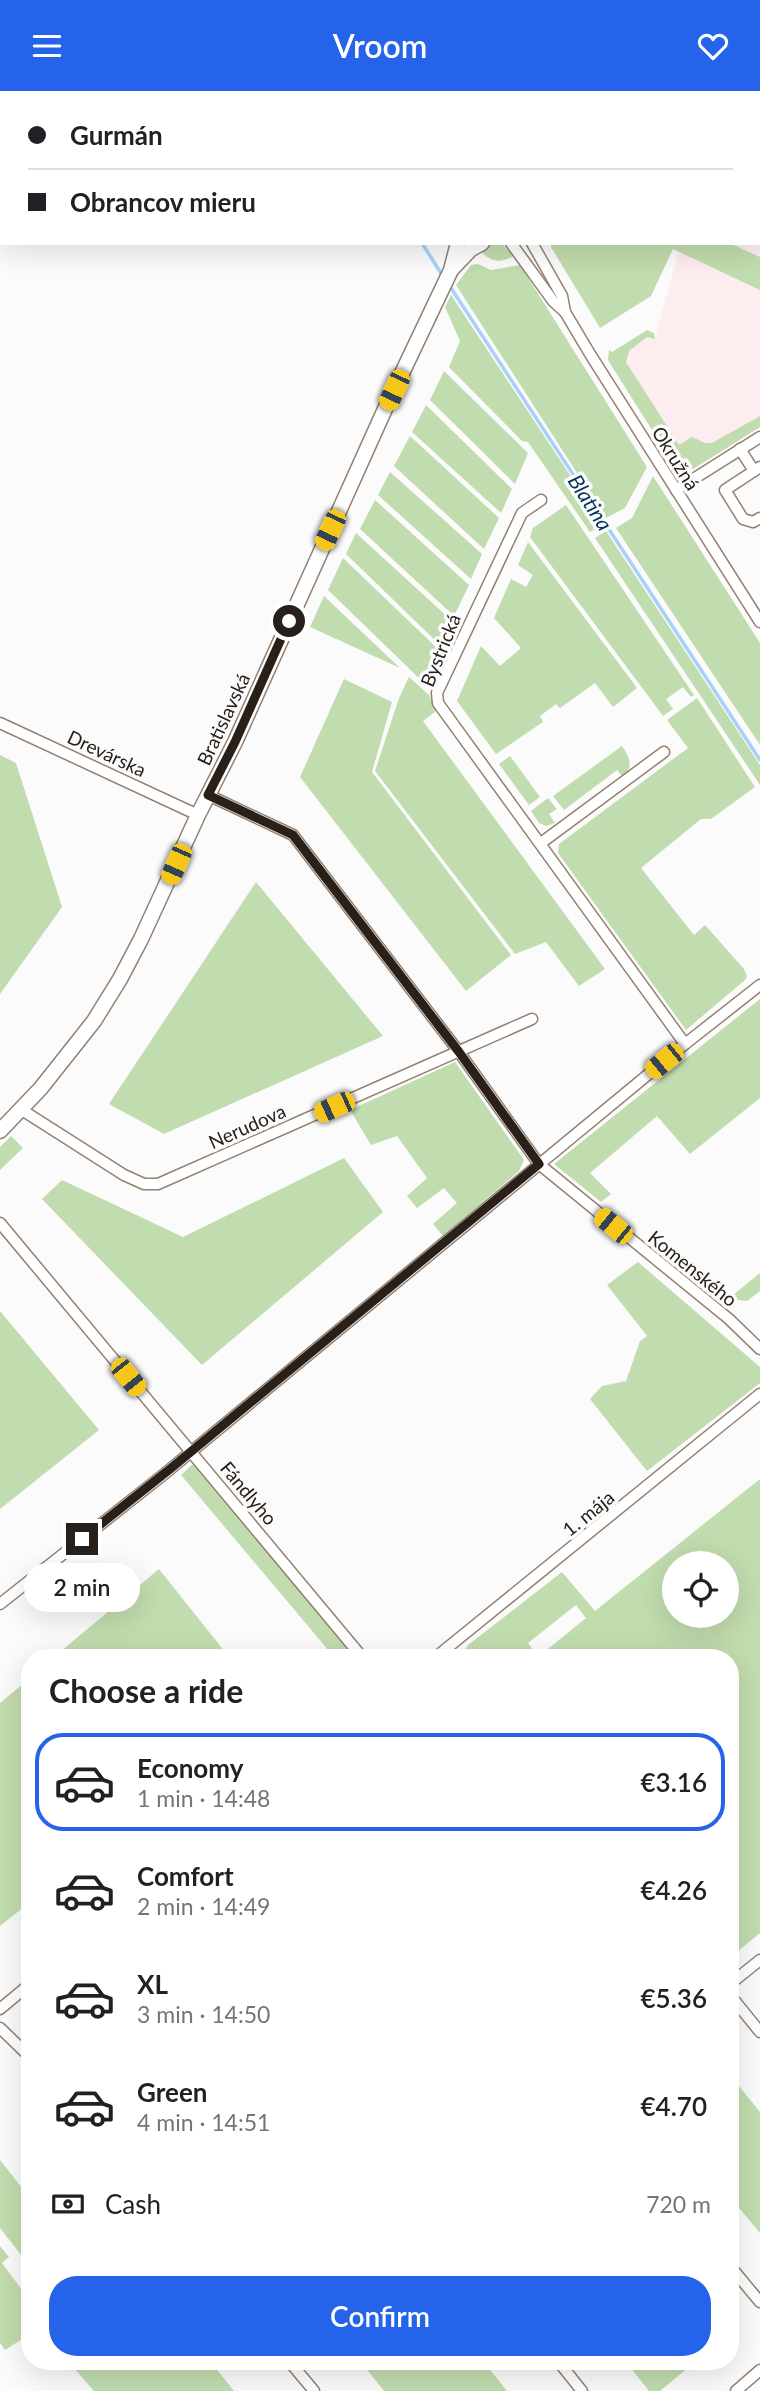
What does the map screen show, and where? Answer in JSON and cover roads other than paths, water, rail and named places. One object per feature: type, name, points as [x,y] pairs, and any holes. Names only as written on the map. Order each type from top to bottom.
[{"type":"main road","points":[[451,270],[457,245]]},
{"type":"main road","points":[[451,270],[478,245]]},
{"type":"main road","name":"Bratislavská","points":[[0,1131],[22,1110],[94,1021],[120,979],[235,742],[310,572],[451,270]]},
{"type":"street","name":"Okružná","points":[[511,245],[553,301],[565,312],[760,621]]},
{"type":"street","name":"Okružná","points":[[533,245],[562,296],[565,312]]},
{"type":"street","points":[[676,489],[760,437]]},
{"type":"street","points":[[740,449],[757,469],[725,490],[743,519],[753,522],[760,518]]},
{"type":"street","name":"Bystrická","points":[[541,500],[522,513],[437,693],[438,703],[685,1044]]},
{"type":"street","name":"Drevárska","points":[[0,723],[198,815]]},
{"type":"street","points":[[541,843],[664,752]]},
{"type":"street","name":"Komenského","points":[[208,795],[293,835],[459,1052],[539,1164],[729,1319],[760,1349]]},
{"type":"street","points":[[0,1604],[192,1451],[760,985]]},
{"type":"street","name":"Nerudova","points":[[22,1110],[124,1175],[144,1184],[158,1184],[532,1019]]},
{"type":"street","name":"Fándlyho","points":[[0,1223],[355,1649]]},
{"type":"street","name":"1. mája","points":[[450,1649],[760,1394]]},
{"type":"street","points":[[739,1977],[760,1960]]},
{"type":"street","points":[[0,2008],[21,1992]]},
{"type":"street","points":[[739,2006],[760,2032]]},
{"type":"street","points":[[0,2028],[21,2048]]},
{"type":"street","points":[[739,2277],[760,2302]]},
{"type":"street","points":[[296,2370],[314,2391]]},
{"type":"street","points":[[565,2370],[582,2391]]},
{"type":"street","points":[[736,2391],[760,2370]]},
{"type":"waterway","name":"Blatina","points":[[423,245],[442,275]]},
{"type":"waterway","name":"Blatina","points":[[449,285],[760,760]]}]
